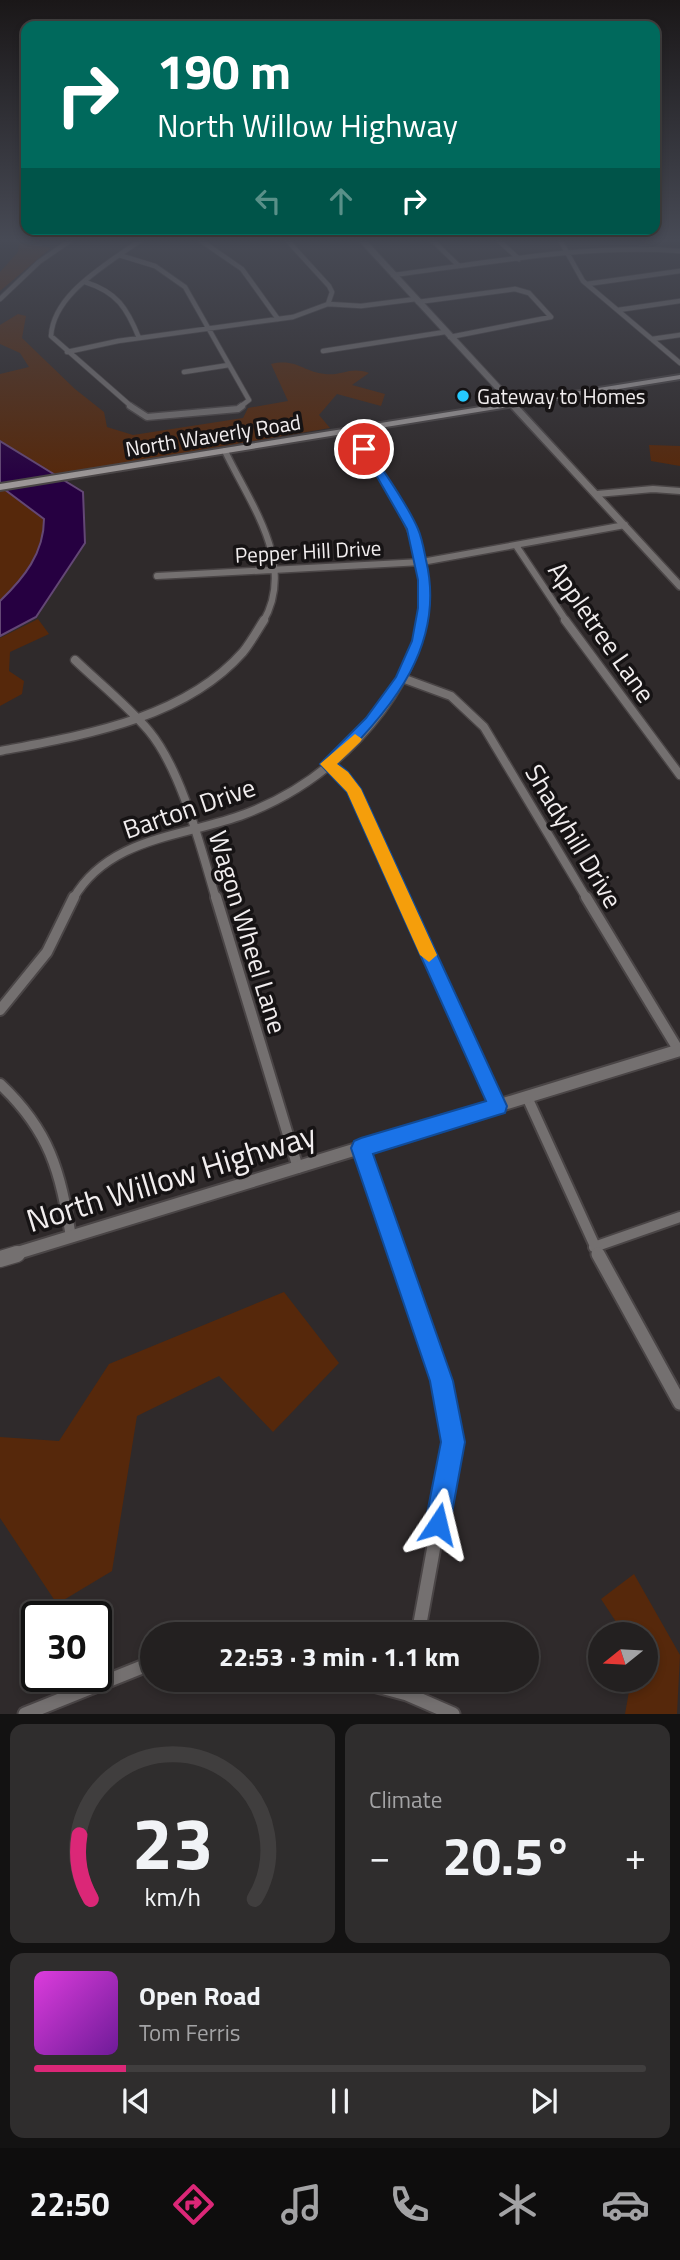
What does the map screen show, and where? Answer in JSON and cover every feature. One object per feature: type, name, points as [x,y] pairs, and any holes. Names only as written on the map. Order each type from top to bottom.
[{"type":"main road","name":"North Waverly Road","points":[[0,487],[680,377]]},
{"type":"street","points":[[53,320],[50,323],[51,337],[146,417],[228,411],[238,409],[249,400],[204,320]]},
{"type":"street","points":[[131,320],[139,338]]},
{"type":"street","points":[[66,352],[139,338],[270,320]]},
{"type":"street","points":[[435,320],[680,586]]},
{"type":"street","points":[[323,351],[448,335],[534,320]]},
{"type":"street","points":[[630,320],[680,363]]},
{"type":"street","points":[[652,339],[680,335]]},
{"type":"street","points":[[184,372],[229,365]]},
{"type":"street","name":"Barton Drive","points":[[0,1010],[45,955],[67,905],[102,865],[137,845],[259,808],[292,790],[327,764],[371,721],[402,678],[418,641],[424,608],[422,562],[407,517],[352,430]]},
{"type":"street","points":[[0,751],[84,735],[136,718],[199,687],[241,653],[256,635],[269,610],[277,570],[270,547],[225,451]]},
{"type":"street","points":[[597,494],[653,489],[680,491]]},
{"type":"street","name":"Pepper Hill Drive","points":[[157,576],[422,562],[517,547],[625,525]]},
{"type":"street","name":"Appletree Lane","points":[[517,547],[571,629],[680,775]]},
{"type":"street","name":"Wagon Wheel Lane","points":[[75,660],[136,718],[168,763],[195,829],[298,1168]]},
{"type":"street","name":"Shadyhill Drive","points":[[402,678],[451,696],[484,727],[679,1051]]},
{"type":"street","points":[[327,764],[354,789],[498,1106]]},
{"type":"street","name":"North Willow Highway","points":[[0,1259],[679,1051]]},
{"type":"street","points":[[0,1084],[29,1111],[51,1144],[61,1178],[71,1237]]},
{"type":"street","points":[[527,1097],[594,1247],[680,1403]]},
{"type":"street","points":[[361,1148],[442,1381],[453,1442],[420,1622]]},
{"type":"street","points":[[594,1247],[680,1217]]},
{"type":"street","points":[[29,1713],[140,1668]]},
{"type":"street","points":[[417,1692],[453,1714]]},
{"type":"shaded area","points":[[8,320],[25,320],[22,338],[75,389],[104,412],[107,427],[133,435],[243,418],[248,408],[288,401],[271,364],[294,364],[325,374],[362,371],[369,373],[352,385],[385,394],[381,406],[337,394],[319,415],[330,428],[53,475],[0,441],[0,374],[29,367],[20,353],[0,344],[0,325]]},
{"type":"shaded area","points":[[0,441],[83,492],[85,543],[36,617],[0,636],[0,601],[31,564],[41,543],[44,519],[0,486]]},
{"type":"shaded area","points":[[649,445],[680,446],[680,466],[651,461]]},
{"type":"shaded area","points":[[5,490],[44,519],[40,543],[31,564],[0,601],[0,491]]},
{"type":"shaded area","points":[[38,619],[49,634],[10,652],[9,671],[24,681],[22,694],[0,706],[0,638]]},
{"type":"shaded area","points":[[284,1292],[339,1363],[273,1432],[219,1376],[137,1416],[112,1571],[62,1601],[55,1601],[0,1518],[0,1437],[59,1441],[109,1364]]},
{"type":"shaded area","points":[[634,1574],[680,1655],[677,1714],[625,1714],[629,1692],[658,1692],[658,1622],[616,1622],[601,1599]]},
{"type":"slow traffic","points":[[355,739],[327,764],[349,781],[354,789],[429,955]]},
{"type":"place","name":"Gateway to Homes","points":[[463,396]]},
{"type":"route","points":[[364,449],[413,529],[425,580],[424,608],[418,641],[402,678],[371,721],[327,764],[349,781],[354,789],[498,1106],[361,1148],[442,1381],[453,1442],[438,1524]]}]
